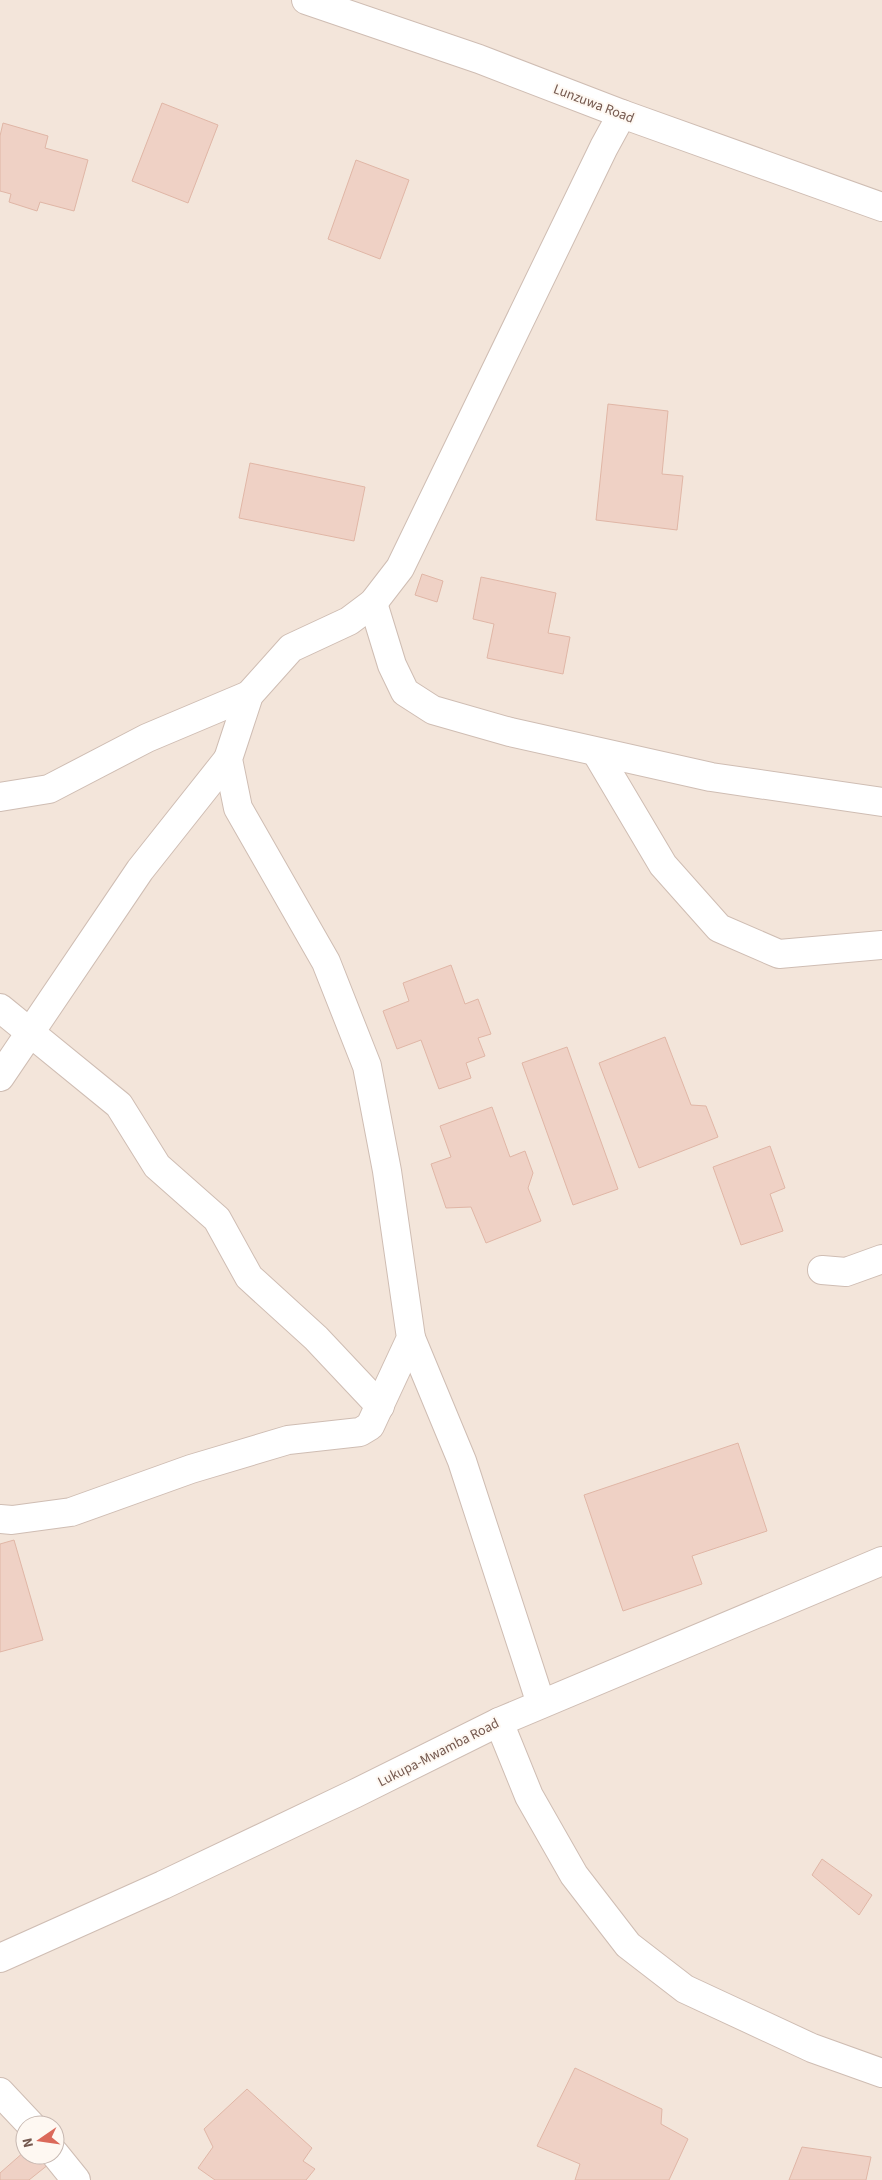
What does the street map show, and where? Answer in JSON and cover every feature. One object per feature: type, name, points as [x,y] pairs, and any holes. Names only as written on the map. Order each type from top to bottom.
[{"type":"street","name":"Lunzuwa Road","points":[[306,0],[479,59],[622,114],[882,207]]},
{"type":"street","points":[[0,1077],[140,870],[228,759],[249,695],[290,648],[349,621],[373,603],[400,568],[599,156],[622,114]]},
{"type":"street","points":[[373,603],[392,665],[405,692],[433,710],[510,732],[711,777],[882,802]]},
{"type":"street","points":[[0,797],[49,789],[146,738],[249,695]]},
{"type":"street","points":[[596,752],[663,865],[719,928],[778,954],[882,945]]},
{"type":"street","points":[[228,759],[238,808],[326,962],[366,1066],[387,1171],[411,1338],[462,1461],[541,1704]]},
{"type":"street","points":[[0,1008],[31,1031],[119,1105],[157,1166],[217,1219],[249,1277],[316,1338],[380,1406]]},
{"type":"street","points":[[822,1270],[846,1272],[882,1259]]},
{"type":"street","points":[[0,1518],[12,1520],[71,1512],[191,1469],[288,1440],[360,1432],[370,1426],[411,1338]]},
{"type":"street","name":"Lukupa-Mwamba Road","points":[[0,1958],[319,1811],[499,1722],[882,1561]]},
{"type":"street","points":[[499,1722],[529,1796],[574,1875],[628,1945],[685,1989],[812,2048],[882,2074]]},
{"type":"street","points":[[0,2092],[22,2115]]},
{"type":"street","points":[[64,2165],[76,2180]]},
{"type":"shaded area","points":[[0,0],[882,0],[882,2180],[0,2180]]},
{"type":"building","points":[[162,103],[218,125],[188,203],[132,181]]},
{"type":"building","points":[[3,123],[48,136],[45,148],[88,160],[74,211],[40,202],[37,211],[9,202],[11,194],[0,191],[0,136]]},
{"type":"building","points":[[356,160],[409,180],[380,259],[328,239]]},
{"type":"building","points":[[608,404],[668,411],[662,474],[683,476],[677,530],[596,520]]},
{"type":"building","points":[[250,463],[365,487],[354,541],[239,518]]},
{"type":"building","points":[[422,574],[443,581],[437,602],[415,595]]},
{"type":"building","points":[[481,577],[556,593],[548,633],[570,637],[563,674],[487,658],[494,624],[473,619]]},
{"type":"building","points":[[451,965],[465,1004],[478,999],[491,1034],[478,1038],[485,1056],[466,1063],[471,1078],[439,1089],[421,1040],[397,1049],[383,1011],[409,1001],[403,983]]},
{"type":"building","points":[[665,1037],[691,1105],[706,1106],[718,1137],[639,1168],[599,1063]]},
{"type":"building","points":[[567,1047],[618,1189],[573,1205],[522,1063]]},
{"type":"building","points":[[492,1107],[510,1157],[525,1151],[533,1173],[528,1188],[541,1221],[486,1243],[471,1207],[446,1208],[431,1164],[451,1157],[440,1126]]},
{"type":"building","points":[[770,1146],[785,1188],[770,1194],[783,1231],[741,1245],[713,1167]]},
{"type":"building","points":[[738,1443],[767,1531],[692,1556],[702,1584],[623,1611],[584,1495]]},
{"type":"building","points":[[14,1540],[43,1640],[0,1652],[0,1544]]},
{"type":"building","points":[[822,1859],[872,1895],[859,1915],[812,1875]]},
{"type":"building","points":[[575,2068],[662,2109],[661,2124],[688,2139],[669,2180],[575,2180],[580,2164],[537,2146]]},
{"type":"building","points":[[247,2089],[312,2148],[303,2161],[315,2169],[306,2180],[215,2180],[198,2168],[213,2147],[204,2129]]},
{"type":"building","points":[[802,2147],[871,2157],[866,2180],[789,2180]]},
{"type":"building","points":[[15,2160],[15,2165],[48,2165],[29,2180],[0,2180],[0,2173]]}]
